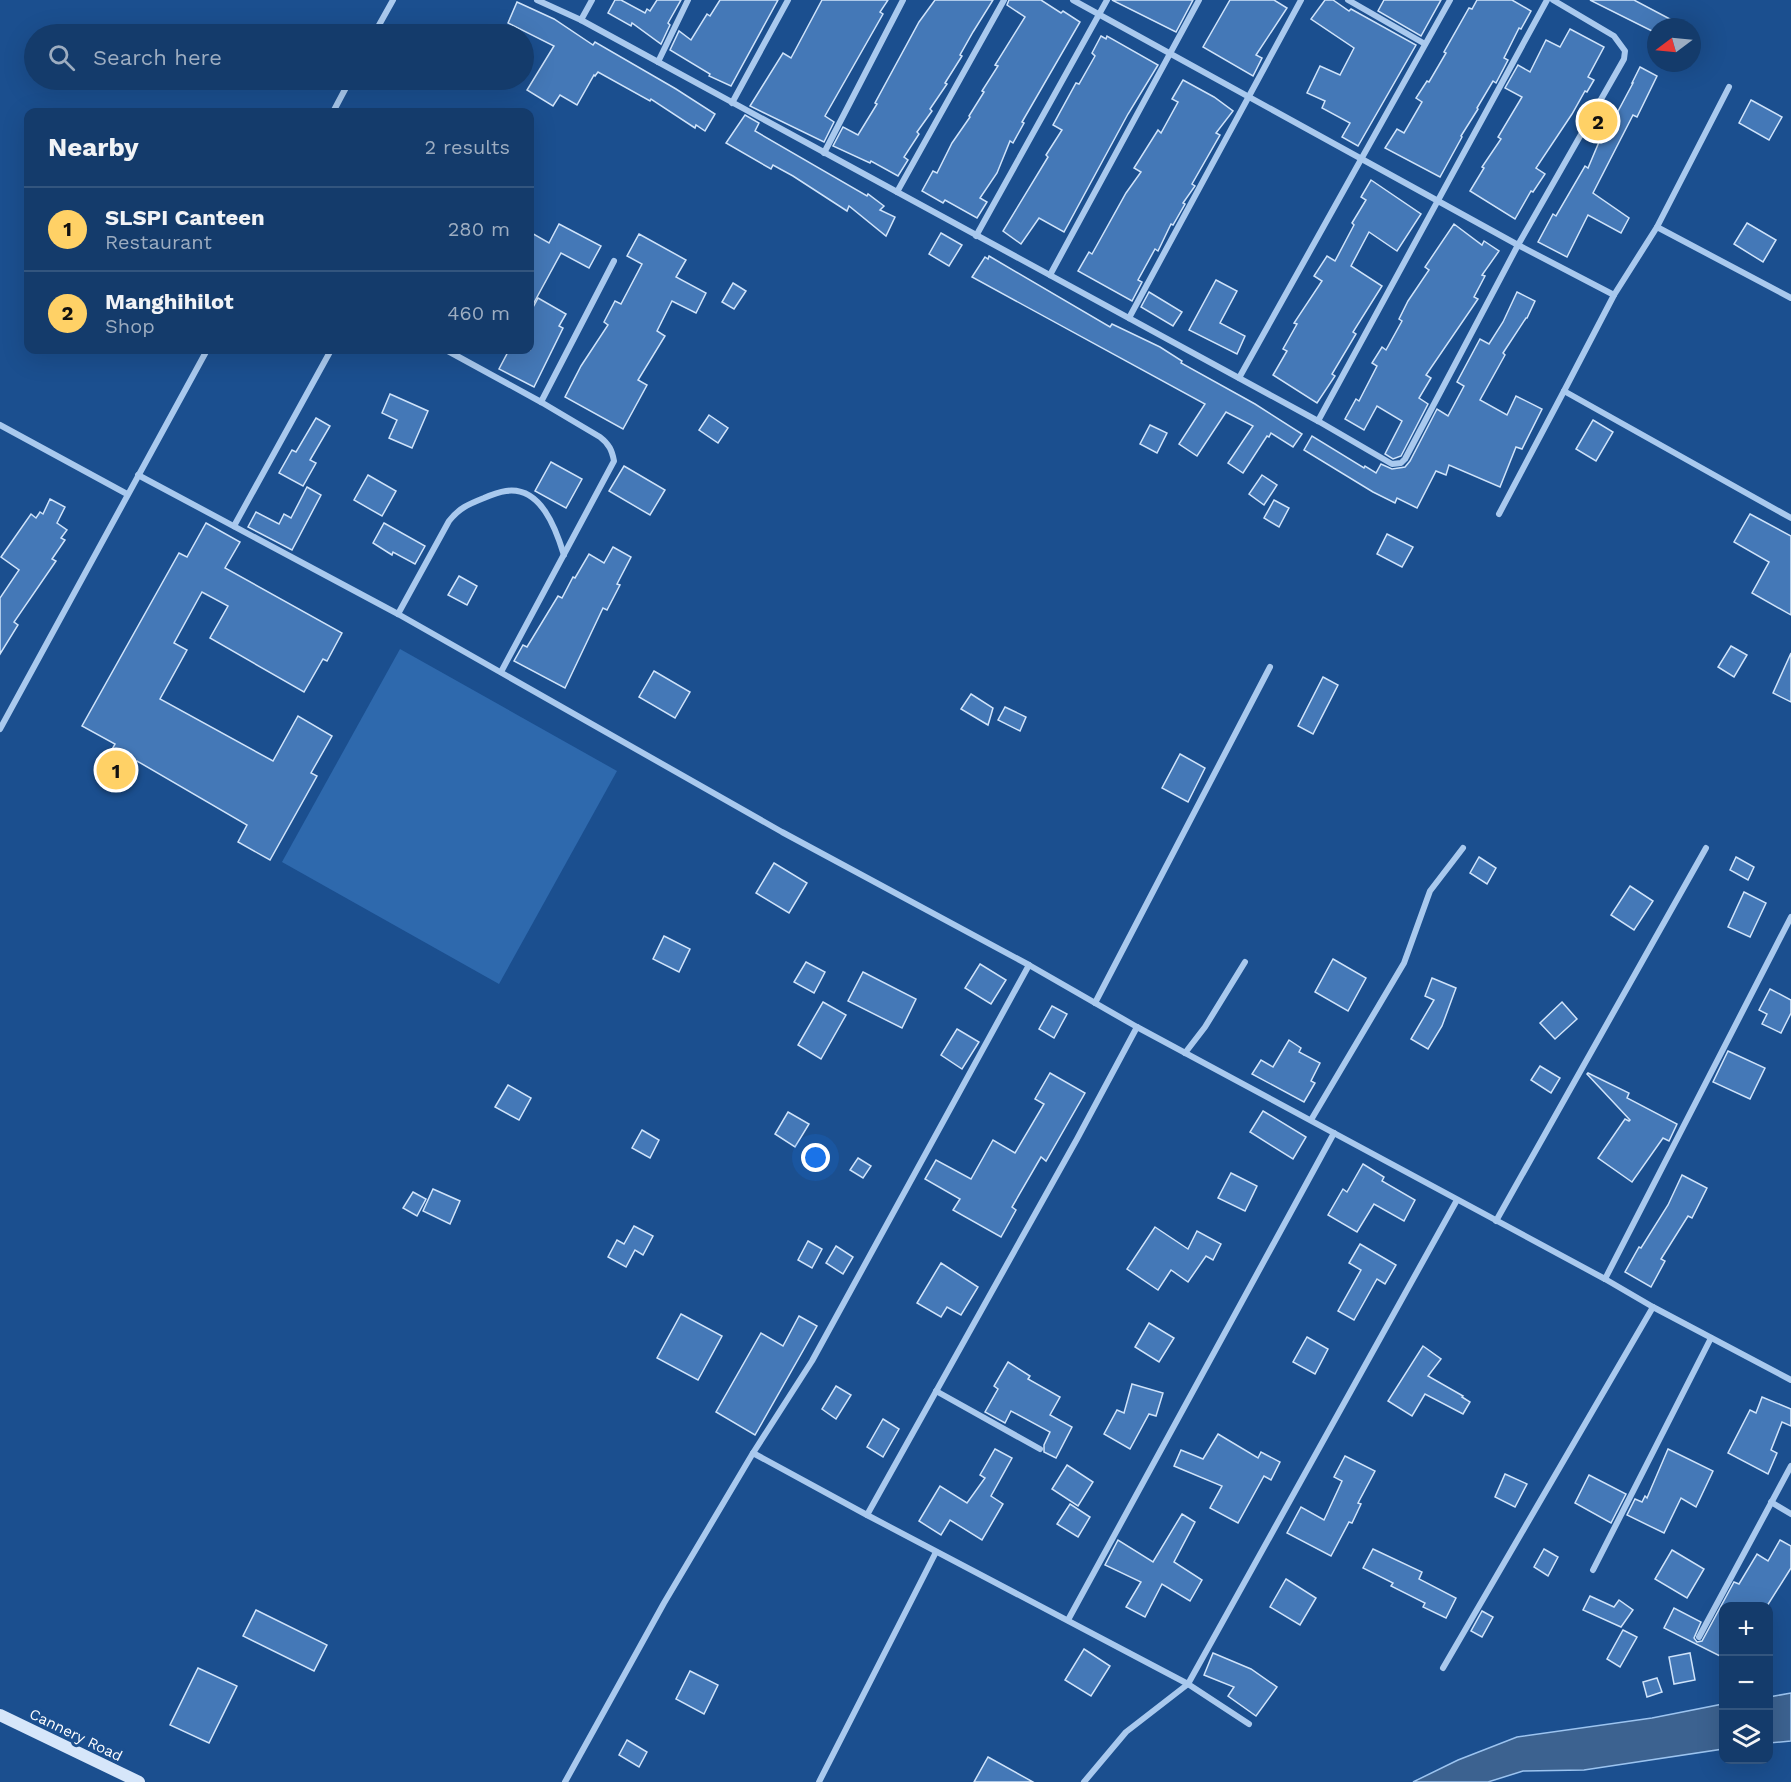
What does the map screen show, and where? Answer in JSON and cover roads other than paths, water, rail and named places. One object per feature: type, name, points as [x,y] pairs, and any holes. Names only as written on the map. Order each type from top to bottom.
[{"type":"main road","name":"Cannery Road","points":[[0,1715],[139,1782]]},
{"type":"street","points":[[380,24],[393,0]]},
{"type":"street","points":[[537,0],[581,20],[1318,421],[1392,464],[1401,463],[1405,459],[1518,245],[1624,59],[1624,51],[1614,36],[1553,0]]},
{"type":"street","points":[[581,20],[592,0]]},
{"type":"street","points":[[658,62],[688,0]]},
{"type":"street","points":[[732,103],[788,0]]},
{"type":"street","points":[[824,153],[903,0]]},
{"type":"street","points":[[897,192],[1004,0]]},
{"type":"street","points":[[1073,0],[1518,245],[1614,295]]},
{"type":"street","points":[[976,236],[1107,0]]},
{"type":"street","points":[[1050,275],[1199,0]]},
{"type":"street","points":[[1129,318],[1301,0]]},
{"type":"street","points":[[1348,0],[1425,44]]},
{"type":"street","points":[[1239,378],[1450,0]]},
{"type":"street","points":[[1318,421],[1547,0]]},
{"type":"street","points":[[1499,514],[1614,295],[1657,227],[1729,87]]},
{"type":"street","points":[[335,108],[345,90]]},
{"type":"street","points":[[1657,227],[1791,298]]},
{"type":"street","points":[[541,402],[614,261]]},
{"type":"street","points":[[0,729],[205,354]]},
{"type":"street","points":[[234,526],[328,354]]},
{"type":"street","points":[[455,354],[600,437],[608,443],[614,460],[501,672]]},
{"type":"street","points":[[1564,391],[1791,518]]},
{"type":"street","points":[[0,425],[127,494]]},
{"type":"street","points":[[138,475],[398,614],[782,832],[1029,964],[1137,1027],[1791,1380]]},
{"type":"street","points":[[398,614],[449,520],[457,511],[487,496],[509,490],[520,492],[538,504],[553,522],[564,555]]},
{"type":"street","points":[[1095,1003],[1270,667]]},
{"type":"street","points":[[1311,1120],[1404,963],[1430,891],[1463,848]]},
{"type":"street","points":[[1496,1221],[1706,848]]},
{"type":"street","points":[[1605,1279],[1791,917]]},
{"type":"street","points":[[1185,1053],[1219,1007],[1245,962]]},
{"type":"street","points":[[565,1782],[664,1603],[753,1453],[812,1361],[1029,964]]},
{"type":"street","points":[[867,1515],[1137,1027]]},
{"type":"street","points":[[1068,1620],[1334,1133]]},
{"type":"street","points":[[1084,1782],[1126,1732],[1188,1684],[1457,1200]]},
{"type":"street","points":[[1443,1668],[1653,1307]]},
{"type":"street","points":[[1593,1570],[1711,1338]]},
{"type":"street","points":[[936,1390],[1040,1449]]},
{"type":"street","points":[[753,1453],[1188,1684],[1249,1724]]},
{"type":"street","points":[[1698,1637],[1791,1466]]},
{"type":"street","points":[[1771,1502],[1791,1514]]},
{"type":"street","points":[[819,1782],[936,1552]]},
{"type":"place","name":"Manghihilot","points":[[1598,121]]},
{"type":"place","name":"SLSPI Canteen","points":[[116,770]]}]
